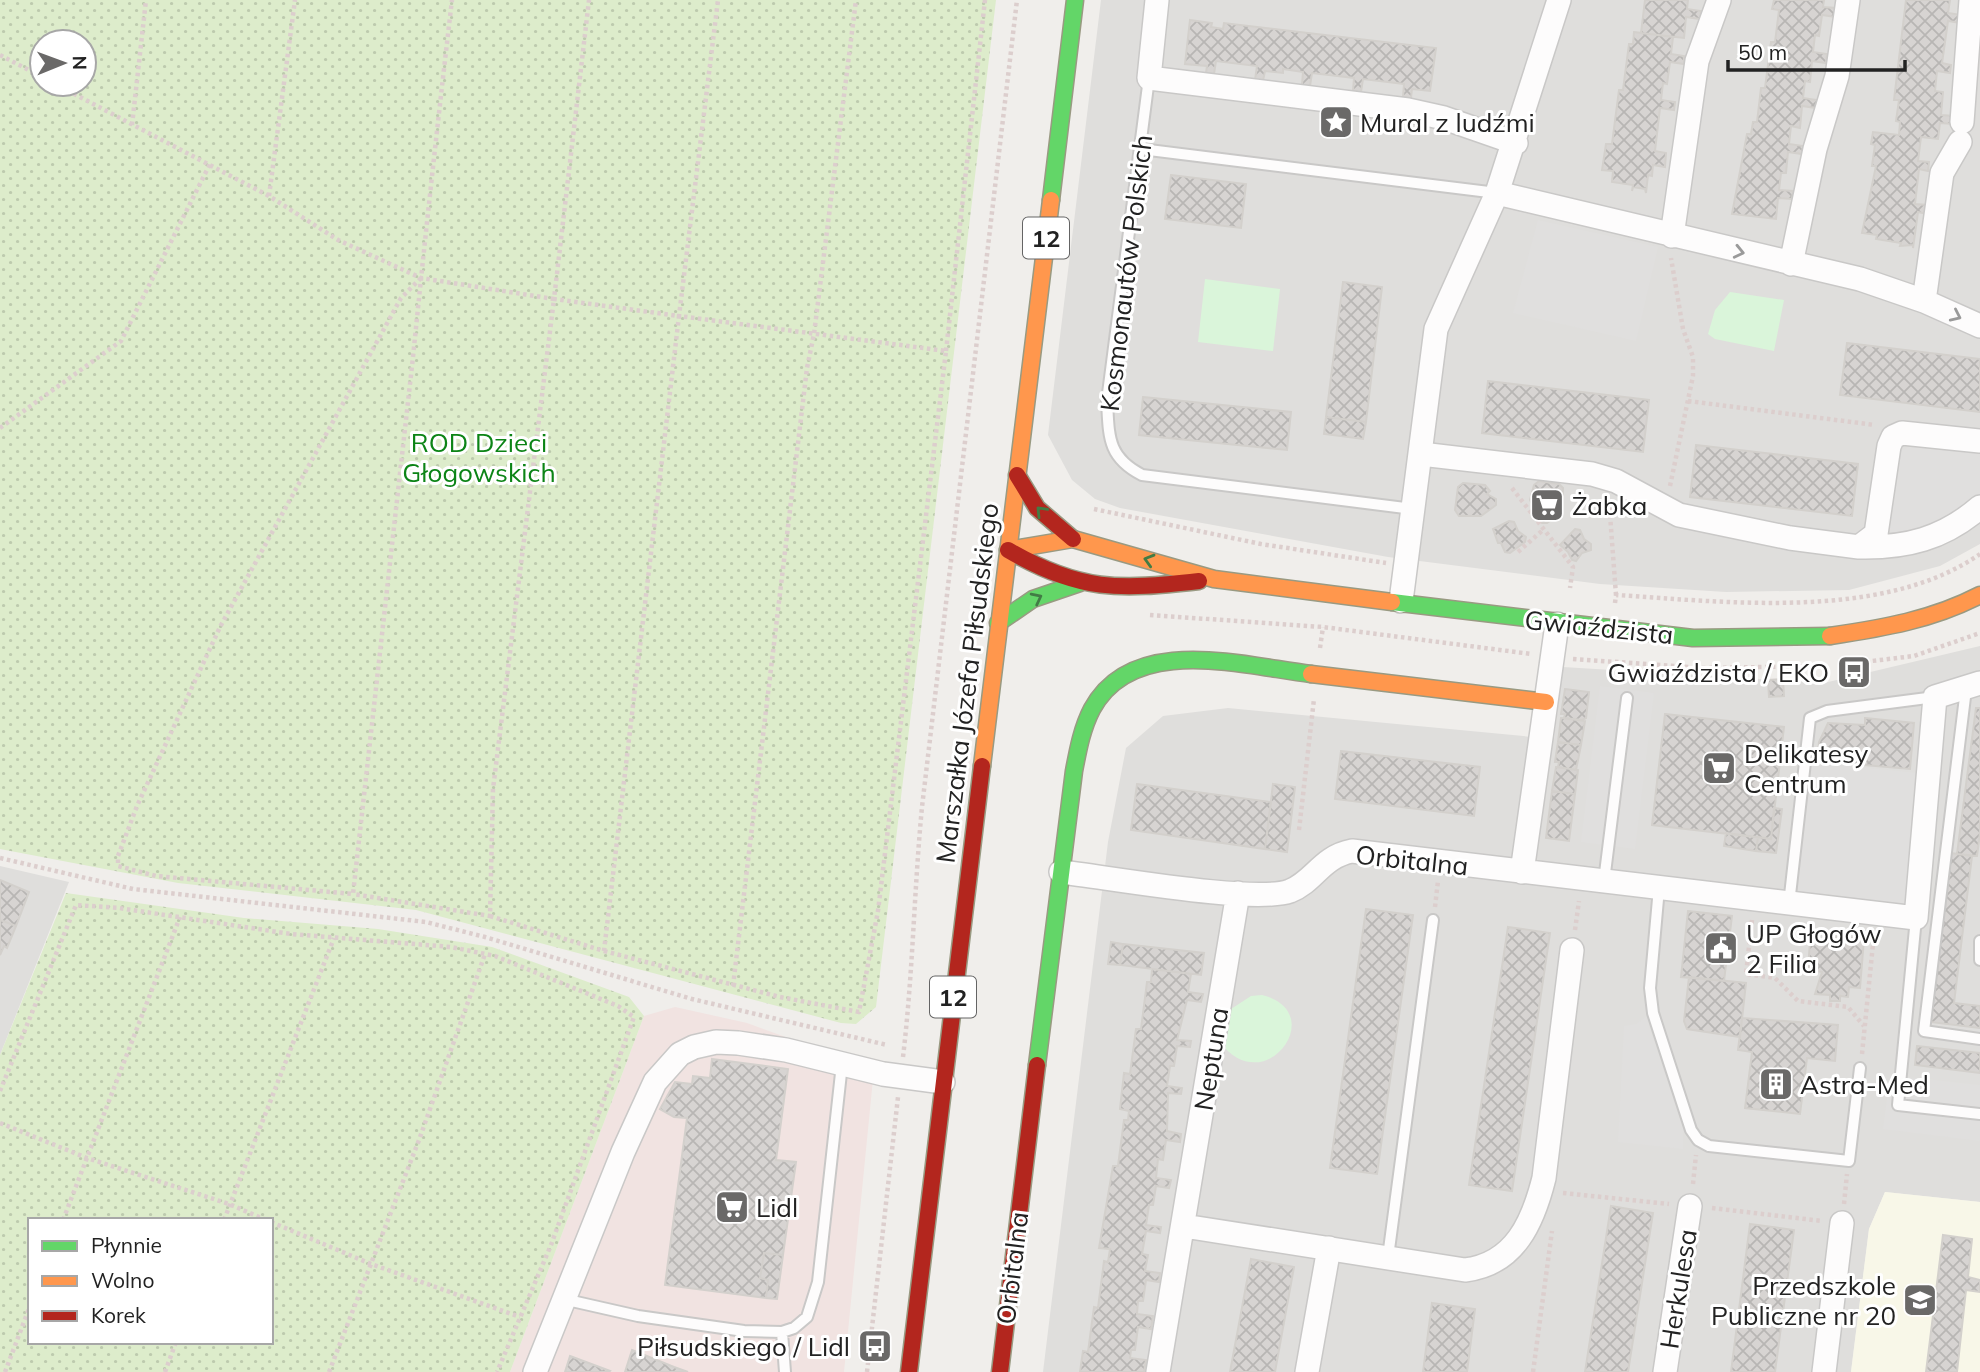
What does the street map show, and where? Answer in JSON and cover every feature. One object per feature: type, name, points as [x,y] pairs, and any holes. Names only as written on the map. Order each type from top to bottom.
[{"type":"street","name":"Marszałka Józefa Piłsudskiego","points":[[909,1372],[1075,0]]},
{"type":"street","name":"Kosmonautów Polskich","points":[[1149,78],[1157,0]]},
{"type":"street","points":[[1401,601],[1436,329],[1516,144],[1559,0]]},
{"type":"street","points":[[1672,236],[1697,61],[1719,0]]},
{"type":"street","points":[[1791,264],[1815,149],[1837,76],[1848,0]]},
{"type":"street","points":[[1924,301],[1942,173],[1961,132],[1971,0]]},
{"type":"street","points":[[1149,78],[1408,110],[1475,127],[1516,144]]},
{"type":"street","points":[[1497,193],[1860,279],[1924,301],[1980,327]]},
{"type":"street","points":[[1859,547],[1876,534],[1889,446],[1893,437],[1902,433],[1980,441]]},
{"type":"street","points":[[1421,454],[1592,474],[1608,479],[1679,515],[1790,538],[1859,547],[1894,548],[1916,544],[1950,529],[1980,508]]},
{"type":"street","points":[[1017,475],[1037,508],[1073,539]]},
{"type":"street","name":"Gwiaździsta","points":[[1008,550],[1073,539],[1214,579],[1401,601],[1557,624],[1693,638],[1830,636],[1901,625],[1957,607],[1980,595]]},
{"type":"street","name":"Gwiaździsta","points":[[1008,550],[1053,575],[1080,583],[1140,587],[1214,579]]},
{"type":"street","points":[[998,623],[1033,599],[1080,583]]},
{"type":"street","points":[[1557,624],[1522,872],[1916,918],[1935,697],[1973,686]]},
{"type":"street","name":"Orbitalna","points":[[1000,1372],[1061,872],[1081,734],[1093,707],[1115,683],[1158,661],[1180,659],[1546,702]]},
{"type":"street","name":"Orbitalna","points":[[1061,872],[1238,893],[1289,891],[1336,854],[1352,851],[1522,872]]},
{"type":"street","name":"Neptuna","points":[[1158,1372],[1238,893]]},
{"type":"street","points":[[1184,1226],[1465,1270],[1479,1269],[1514,1247],[1528,1229],[1541,1190],[1572,950]]},
{"type":"street","points":[[535,1372],[623,1152],[655,1082],[680,1054],[694,1047],[716,1042],[738,1043],[901,1077],[943,1082]]},
{"type":"street","name":"Herkulesa","points":[[1665,1372],[1690,1206]]},
{"type":"street","points":[[1824,1372],[1842,1223]]},
{"type":"street","points":[[1307,1372],[1329,1248]]},
{"type":"lane","name":"Kosmonautów Polskich","points":[[1149,78],[1107,401],[1109,435],[1115,453],[1127,467],[1142,475],[1413,509]]},
{"type":"lane","points":[[1141,149],[1497,193]]},
{"type":"lane","points":[[1973,686],[1924,1031],[1980,1039]]},
{"type":"lane","points":[[1789,904],[1810,718],[1828,711],[1935,697]]},
{"type":"lane","points":[[1593,880],[1627,698]]},
{"type":"lane","points":[[1659,888],[1650,988],[1653,1013],[1691,1130],[1698,1139],[1709,1146],[1849,1161],[1860,1068]]},
{"type":"lane","points":[[1916,918],[1898,1105],[1980,1114]]},
{"type":"lane","points":[[1388,1257],[1433,920]]},
{"type":"lane","points":[[1980,941],[1980,960]]},
{"type":"lane","points":[[563,1299],[687,1323],[782,1332],[807,1317],[814,1301],[842,1064]]},
{"type":"lane","points":[[782,1332],[787,1372]]},
{"type":"path","points":[[132,125],[146,0]]},
{"type":"path","points":[[269,196],[295,0]]},
{"type":"path","points":[[353,894],[452,0]]},
{"type":"path","points":[[490,916],[493,789],[589,0]]},
{"type":"path","points":[[604,951],[718,0]]},
{"type":"path","points":[[733,986],[807,368],[814,334],[856,0]]},
{"type":"path","points":[[421,278],[401,298],[220,627],[137,806],[118,856],[118,866],[156,876],[353,894],[490,916],[733,986],[859,1013],[878,911],[946,351],[985,0]]},
{"type":"path","points":[[867,1372],[907,1017],[919,833],[1017,0]]},
{"type":"path","points":[[0,54],[28,69]]},
{"type":"path","points":[[81,98],[269,196],[338,240],[421,278],[554,299],[946,351]]},
{"type":"path","points":[[0,428],[121,341],[210,164]]},
{"type":"path","points":[[1666,508],[1688,401],[1693,357],[1678,309],[1671,253],[1672,236]]},
{"type":"path","points":[[1688,401],[1873,425],[1893,437]]},
{"type":"path","points":[[1492,462],[1573,568],[1570,588]]},
{"type":"path","points":[[1608,479],[1616,595],[1614,613]]},
{"type":"path","points":[[1094,509],[1261,544],[1406,566]]},
{"type":"path","points":[[1518,552],[1544,529]]},
{"type":"path","points":[[1616,595],[1728,601],[1863,597],[1924,583],[1980,554]]},
{"type":"path","points":[[1148,615],[1323,627],[1532,654]]},
{"type":"path","points":[[1299,830],[1323,627]]},
{"type":"path","points":[[0,858],[133,889],[426,922],[692,999],[887,1045]]},
{"type":"path","points":[[1433,920],[1440,863]]},
{"type":"path","points":[[1572,950],[1593,880]]},
{"type":"path","points":[[0,1091],[76,905],[334,938],[451,947],[485,954],[618,1006],[634,1017],[551,1245],[497,1372]]},
{"type":"path","points":[[1754,906],[1746,974],[1776,978],[1798,1002],[1848,1007],[1864,1026]]},
{"type":"path","points":[[1860,1068],[1876,914]]},
{"type":"path","points":[[64,1218],[180,917]]},
{"type":"path","points":[[225,1218],[334,938]]},
{"type":"path","points":[[329,1372],[485,954]]},
{"type":"path","points":[[0,1123],[88,1158],[229,1204],[261,1218]]},
{"type":"path","points":[[1690,1206],[1698,1139]]},
{"type":"path","points":[[1541,1190],[1842,1223],[1849,1161]]},
{"type":"path","points":[[273,1223],[371,1264],[520,1317]]},
{"type":"path","points":[[1533,1372],[1552,1224]]},
{"type":"path","points":[[5,1372],[28,1311]]},
{"type":"path","points":[[165,1372],[175,1344]]},
{"type":"shaded area","points":[[1101,0],[1980,0],[1980,544],[1940,566],[1849,590],[1726,592],[1600,584],[1388,557],[1120,508],[1095,499],[1072,480],[1048,435]]},
{"type":"shaded area","points":[[1538,220],[1658,247],[1636,341],[1513,313]]},
{"type":"shaded area","points":[[1912,446],[1980,452],[1980,496],[1955,516],[1906,535],[1885,535],[1898,452]]},
{"type":"shaded area","points":[[1980,646],[1980,1202],[1885,1192],[1869,1229],[1851,1372],[1043,1372],[1108,842],[1126,748],[1163,716],[1228,708],[1554,739],[1563,667],[1824,683]]},
{"type":"shaded area","points":[[1600,686],[1654,693],[1635,849],[1581,842]]},
{"type":"shaded area","points":[[1810,762],[1917,773],[1905,904],[1797,894]]},
{"type":"shaded area","points":[[0,866],[69,882],[0,1055]]},
{"type":"shaded area","points":[[675,1007],[747,1023],[874,1069],[844,1372],[510,1372],[644,1016]]},
{"type":"shaded area","points":[[1646,1017],[1683,1128],[1683,1149],[1618,1142],[1624,1026],[1636,1024]]},
{"type":"shaded area","points":[[1890,1075],[1980,1085],[1980,1141],[1883,1129]]},
{"type":"shaded area","name":"Przedszkole Publiczne nr 20","points":[[1885,1192],[1980,1202],[1980,1372],[1851,1372],[1869,1229]]},
{"type":"green space","name":"ROD Dzieci Głogowskich","points":[[0,0],[996,0],[876,1007],[856,1024],[841,1023],[416,910],[178,883],[0,849]]},
{"type":"green space","points":[[1205,279],[1280,289],[1273,351],[1198,342]]},
{"type":"green space","points":[[1730,292],[1784,300],[1774,351],[1715,339],[1708,334],[1715,310]]},
{"type":"green space","points":[[66,893],[244,918],[378,929],[492,947],[629,997],[644,1016],[510,1372],[0,1372],[0,1055]]},
{"type":"green space","points":[[1262,995],[1282,1004],[1291,1018],[1291,1033],[1283,1048],[1271,1058],[1254,1062],[1237,1058],[1219,1041],[1228,1011],[1251,996]]},
{"type":"building","points":[[1645,0],[1688,0],[1687,9],[1701,11],[1700,19],[1686,17],[1684,38],[1641,33]]},
{"type":"building","points":[[1774,0],[1824,0],[1823,7],[1836,8],[1836,17],[1822,15],[1819,36],[1815,35],[1813,52],[1827,54],[1826,63],[1812,61],[1810,82],[1805,81],[1803,98],[1817,100],[1816,108],[1802,106],[1800,128],[1791,126],[1789,144],[1803,146],[1802,154],[1788,152],[1786,173],[1781,173],[1779,190],[1793,191],[1792,199],[1778,198],[1776,219],[1732,214],[1747,134],[1751,134],[1753,122],[1757,122],[1771,42],[1775,42],[1779,10],[1772,9]]},
{"type":"building","points":[[1906,0],[1950,0],[1948,13],[1962,15],[1961,23],[1948,21],[1942,63],[1951,65],[1950,73],[1937,71],[1935,91],[1943,92],[1941,115],[1954,116],[1953,124],[1940,123],[1938,139],[1921,137],[1918,161],[1929,162],[1928,171],[1919,169],[1915,204],[1928,205],[1927,214],[1918,212],[1913,248],[1913,245],[1900,246],[1901,243],[1876,239],[1877,235],[1862,233],[1876,166],[1872,166],[1875,145],[1871,144],[1873,132],[1899,135],[1900,122],[1896,121],[1899,100],[1894,100]]},
{"type":"building","points":[[1190,20],[1212,23],[1211,27],[1223,29],[1224,23],[1436,48],[1430,91],[1412,89],[1411,98],[1403,97],[1404,84],[1363,79],[1361,92],[1353,91],[1354,78],[1312,73],[1310,86],[1302,85],[1303,72],[1283,69],[1283,73],[1265,71],[1263,81],[1255,80],[1257,66],[1216,61],[1214,74],[1206,73],[1207,66],[1185,64]]},
{"type":"building","points":[[1634,32],[1673,37],[1671,54],[1684,56],[1684,64],[1670,62],[1667,84],[1663,83],[1661,100],[1675,102],[1674,110],[1660,108],[1655,151],[1666,153],[1665,167],[1653,165],[1652,176],[1648,175],[1646,193],[1645,189],[1633,187],[1632,191],[1633,185],[1612,182],[1613,171],[1602,170],[1606,144],[1612,144],[1619,90],[1623,90],[1629,44],[1633,44]]},
{"type":"building","points":[[1171,175],[1246,184],[1241,228],[1165,219]]},
{"type":"building","points":[[1343,282],[1382,287],[1366,422],[1326,417]]},
{"type":"building","points":[[1847,343],[1980,359],[1980,412],[1840,395]]},
{"type":"building","points":[[1488,381],[1649,400],[1643,452],[1482,433]]},
{"type":"building","points":[[1143,397],[1291,412],[1287,450],[1139,435]]},
{"type":"building","points":[[1326,417],[1366,422],[1363,439],[1324,434]]},
{"type":"building","points":[[1696,445],[1858,464],[1852,516],[1690,497]]},
{"type":"building","points":[[1539,481],[1559,484],[1563,488],[1562,512],[1547,523],[1542,523],[1530,500],[1534,485]]},
{"type":"building","points":[[1463,483],[1485,485],[1490,491],[1487,494],[1496,499],[1496,505],[1481,516],[1459,516],[1455,510],[1458,487]]},
{"type":"building","points":[[1509,521],[1514,522],[1518,531],[1526,537],[1525,542],[1510,553],[1505,552],[1501,543],[1498,543],[1493,529]]},
{"type":"building","points":[[1575,529],[1580,530],[1584,539],[1591,544],[1591,550],[1582,553],[1576,561],[1572,560],[1560,545]]},
{"type":"building","points":[[1783,679],[1784,696],[1769,697],[1768,680]]},
{"type":"building","points":[[1565,689],[1589,692],[1586,718],[1564,718],[1565,714],[1561,714]]},
{"type":"building","points":[[1976,708],[1980,708],[1980,833],[1977,856],[1957,854]]},
{"type":"building","name":"Delikatesy Centrum","points":[[1665,714],[1784,727],[1771,839],[1652,825]]},
{"type":"building","points":[[1561,718],[1585,721],[1581,745],[1558,742]]},
{"type":"building","points":[[1865,718],[1914,723],[1910,769],[1817,761],[1819,742],[1828,723],[1865,725]]},
{"type":"building","points":[[1558,742],[1581,745],[1576,770],[1558,767],[1559,762],[1555,762]]},
{"type":"building","points":[[1341,751],[1480,767],[1474,816],[1335,799]]},
{"type":"building","points":[[1556,767],[1578,770],[1575,794],[1552,791]]},
{"type":"building","points":[[1137,784],[1271,802],[1265,849],[1131,830]]},
{"type":"building","points":[[1273,784],[1295,787],[1287,852],[1265,849]]},
{"type":"building","points":[[1552,791],[1575,794],[1569,841],[1546,838]]},
{"type":"building","points":[[1774,808],[1782,809],[1776,853],[1756,851],[1758,837],[1771,839]]},
{"type":"building","points":[[1726,833],[1758,837],[1756,851],[1724,846]]},
{"type":"building","points":[[1951,853],[1972,856],[1954,1003],[1980,1006],[1980,1028],[1930,1022]]},
{"type":"building","points":[[0,880],[29,892],[16,926],[0,920]]},
{"type":"building","points":[[1366,909],[1413,915],[1377,1174],[1330,1168]]},
{"type":"building","points":[[1688,911],[1732,916],[1724,981],[1681,977]]},
{"type":"building","points":[[0,920],[16,926],[7,948],[4,946],[0,955]]},
{"type":"building","points":[[1508,927],[1550,933],[1512,1191],[1469,1185]]},
{"type":"building","points":[[1832,936],[1864,939],[1860,988],[1849,987],[1848,997],[1840,996],[1840,1001],[1830,1001],[1830,995],[1815,994],[1822,972],[1808,970],[1810,941],[1831,943]]},
{"type":"building","points":[[1111,942],[1123,944],[1120,965],[1108,964]]},
{"type":"building","points":[[1123,944],[1204,953],[1201,975],[1120,965]]},
{"type":"building","points":[[1152,969],[1191,974],[1188,992],[1203,994],[1201,1002],[1187,1000],[1177,1040],[1191,1041],[1190,1047],[1177,1046],[1174,1066],[1170,1066],[1167,1086],[1182,1088],[1181,1094],[1168,1093],[1167,1131],[1181,1134],[1180,1142],[1166,1140],[1163,1160],[1158,1159],[1156,1178],[1171,1180],[1169,1188],[1156,1186],[1153,1205],[1149,1205],[1146,1225],[1161,1227],[1160,1233],[1146,1231],[1142,1254],[1148,1255],[1145,1271],[1160,1273],[1159,1282],[1146,1280],[1143,1301],[1138,1301],[1137,1314],[1153,1316],[1151,1329],[1138,1327],[1135,1350],[1131,1350],[1130,1358],[1146,1360],[1144,1372],[1080,1372],[1083,1351],[1088,1352],[1094,1307],[1098,1308],[1104,1261],[1108,1262],[1110,1249],[1099,1248],[1113,1166],[1118,1166],[1124,1120],[1128,1120],[1129,1111],[1120,1109],[1124,1073],[1130,1074],[1136,1029],[1141,1029],[1147,982],[1151,982]]},
{"type":"building","points":[[1689,977],[1746,983],[1740,1037],[1687,1029],[1684,1021]]},
{"type":"building","name":"Astra-Med","points":[[1742,1018],[1838,1025],[1835,1061],[1807,1058],[1800,1114],[1745,1108],[1752,1052],[1738,1050]]},
{"type":"building","points":[[1917,1046],[1980,1053],[1980,1073],[1915,1065]]},
{"type":"building","name":"Lidl","points":[[712,1059],[788,1069],[776,1160],[796,1162],[783,1255],[764,1253],[760,1278],[768,1280],[766,1298],[665,1285],[687,1118],[674,1117],[660,1109],[675,1082],[692,1084],[693,1076],[710,1078]]},
{"type":"building","points":[[1611,1206],[1653,1213],[1628,1372],[1585,1372]]},
{"type":"building","points":[[1750,1224],[1794,1230],[1775,1372],[1731,1372]]},
{"type":"building","points":[[1943,1235],[1972,1239],[1968,1277],[1980,1280],[1980,1292],[1966,1290],[1957,1372],[1926,1372]]},
{"type":"building","points":[[764,1253],[783,1255],[777,1299],[766,1298],[768,1280],[760,1278]]},
{"type":"building","points":[[1251,1259],[1294,1267],[1275,1372],[1230,1372]]},
{"type":"building","points":[[1432,1303],[1475,1309],[1467,1372],[1423,1372]]},
{"type":"building","points":[[632,1350],[674,1367],[688,1372],[625,1372]]},
{"type":"building","points":[[570,1356],[610,1371],[565,1372]]},
{"type":"traffic: fast","points":[[1051,200],[1075,0]]},
{"type":"traffic: fast","points":[[998,623],[1033,599],[1080,583]]},
{"type":"traffic: fast","points":[[1392,602],[1693,638],[1830,636]]},
{"type":"traffic: fast","points":[[1037,1065],[1074,771],[1083,731],[1092,709],[1110,685],[1134,670],[1162,662],[1223,662],[1311,674]]},
{"type":"traffic: slow","points":[[982,766],[1051,200]]},
{"type":"traffic: slow","points":[[1008,550],[1073,539],[1214,579],[1392,602]]},
{"type":"traffic: slow","points":[[1830,636],[1925,617],[1980,595]]},
{"type":"traffic: slow","points":[[1311,674],[1546,702]]},
{"type":"traffic: jam","points":[[1017,475],[1037,508],[1073,539]]},
{"type":"traffic: jam","points":[[1008,550],[1057,574],[1100,585],[1146,586],[1199,581]]},
{"type":"traffic: jam","points":[[909,1372],[982,766]]},
{"type":"traffic: jam","points":[[1000,1372],[1037,1065]]},
{"type":"place","name":"Mural z ludźmi","points":[[1336,122]]},
{"type":"place","name":"Żabka","points":[[1547,505]]},
{"type":"place","name":"Gwiaździsta / EKO","points":[[1854,672]]},
{"type":"place","name":"Delikatesy Centrum","points":[[1719,768]]},
{"type":"place","name":"UP Głogów 2 Filia","points":[[1721,948]]},
{"type":"place","name":"Astra-Med","points":[[1776,1084]]},
{"type":"place","name":"Lidl","points":[[732,1207]]},
{"type":"place","name":"Przedszkole Publiczne nr 20","points":[[1920,1300]]},
{"type":"place","name":"Piłsudskiego / Lidl","points":[[875,1346]]}]
